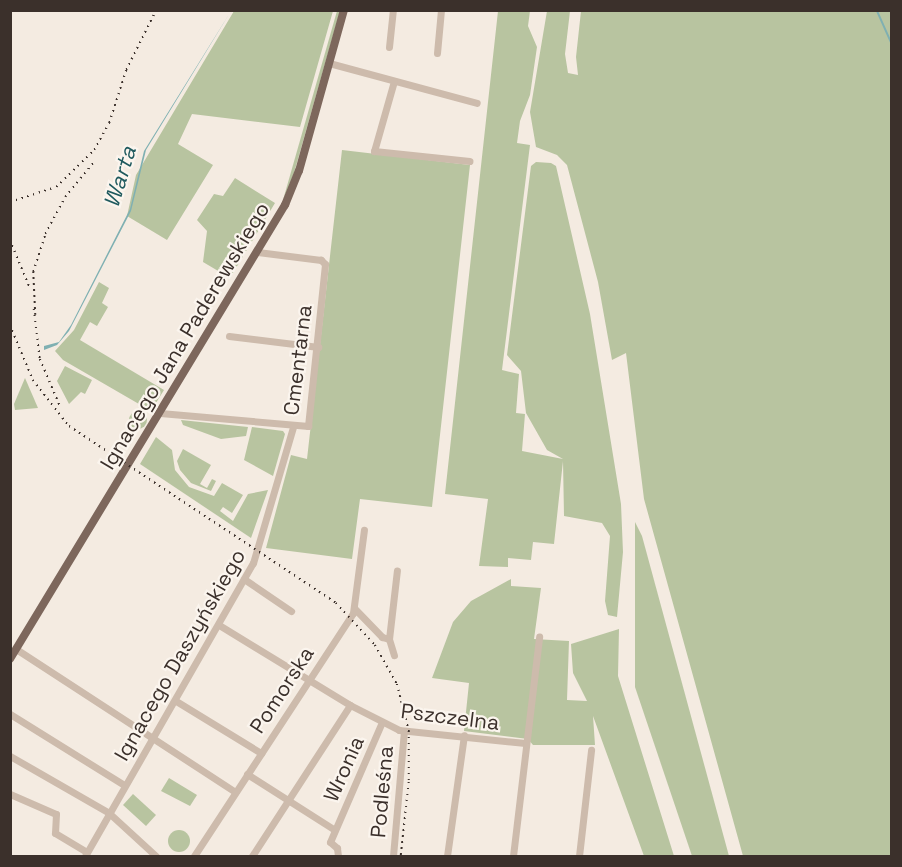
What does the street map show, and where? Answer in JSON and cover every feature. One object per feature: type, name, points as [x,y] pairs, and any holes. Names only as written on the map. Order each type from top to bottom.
[{"type":"main road","name":"Ignacego Jana Paderewskiego","points":[[10,658],[258,252],[296,181],[344,10]]},
{"type":"street","points":[[389,46],[393,10]]},
{"type":"street","points":[[437,53],[441,10]]},
{"type":"street","points":[[329,63],[477,103]]},
{"type":"street","points":[[394,81],[374,151],[469,161]]},
{"type":"street","name":"Cmentarna","points":[[160,413],[293,427],[306,427],[310,423],[325,267],[321,260],[258,252]]},
{"type":"street","points":[[229,336],[318,347]]},
{"type":"street","name":"Ignacego Daszyńskiego","points":[[86,854],[124,785],[176,701],[258,552],[293,427]]},
{"type":"street","name":"Pomorska","points":[[194,856],[355,609],[364,530]]},
{"type":"street","points":[[394,655],[389,639],[397,570]]},
{"type":"street","points":[[244,579],[291,610]]},
{"type":"street","points":[[355,609],[380,636],[389,639]]},
{"type":"street","name":"Pszczelna","points":[[219,625],[382,723],[404,731],[464,735],[525,743]]},
{"type":"street","points":[[513,856],[539,637]]},
{"type":"street","points":[[16,649],[235,792]]},
{"type":"street","points":[[176,701],[261,753]]},
{"type":"street","points":[[252,856],[350,705]]},
{"type":"street","points":[[10,714],[124,785]]},
{"type":"street","name":"Wronia","points":[[335,830],[382,723]]},
{"type":"street","name":"Podleśna","points":[[393,856],[404,731]]},
{"type":"street","points":[[447,856],[464,735]]},
{"type":"street","points":[[579,856],[591,750]]},
{"type":"street","points":[[10,756],[109,813],[156,856]]},
{"type":"street","points":[[247,774],[335,830],[330,842],[337,848],[338,856]]},
{"type":"street","points":[[10,794],[56,814],[53,831],[86,854]]},
{"type":"green space","points":[[234,11],[333,11],[300,127],[192,114],[178,144],[213,165],[167,240],[127,216],[136,175]]},
{"type":"green space","points":[[337,11],[340,11],[294,173],[283,200]]},
{"type":"green space","points":[[498,11],[530,11],[528,26],[537,47],[530,95],[520,121],[517,143],[530,145],[502,370],[519,374],[516,413],[525,414],[522,451],[563,459],[547,450],[526,413],[521,371],[507,355],[531,166],[536,162],[551,163],[556,166],[590,314],[621,504],[623,552],[617,617],[608,615],[605,601],[610,536],[602,523],[564,516],[563,461],[554,544],[533,542],[531,560],[508,558],[508,567],[479,566],[488,499],[445,494]]},
{"type":"green space","points":[[547,11],[570,11],[565,54],[568,73],[578,75],[576,57],[581,11],[891,11],[891,856],[743,856],[644,499],[626,353],[612,360],[598,282],[567,165],[557,155],[536,147],[530,112]]},
{"type":"green space","points":[[342,150],[470,165],[432,507],[360,499],[352,559],[266,548],[291,455],[307,459]]},
{"type":"green space","points":[[235,178],[275,203],[230,278],[203,262],[207,231],[197,220],[214,194],[223,196]]},
{"type":"green space","points":[[99,282],[109,288],[102,303],[108,307],[97,326],[90,322],[80,340],[164,390],[151,411],[63,360],[55,351],[74,330]]},
{"type":"green space","points":[[65,366],[92,380],[85,394],[81,392],[69,404],[57,381]]},
{"type":"green space","points":[[25,378],[38,408],[15,410],[14,404]]},
{"type":"green space","points":[[138,411],[144,414],[147,420],[144,426],[138,429],[132,426],[129,420],[132,414]]},
{"type":"green space","points":[[181,420],[248,427],[246,436],[221,439],[183,425]]},
{"type":"green space","points":[[252,427],[283,431],[285,434],[273,476],[244,460]]},
{"type":"green space","points":[[156,437],[172,450],[175,470],[189,487],[214,496],[222,483],[243,495],[232,513],[223,507],[220,511],[233,521],[248,494],[268,490],[251,538],[140,464]]},
{"type":"green space","points":[[183,449],[211,465],[200,484],[207,488],[212,479],[216,481],[211,491],[191,483],[180,470],[177,461]]},
{"type":"green space","points":[[635,522],[642,536],[729,856],[692,856],[635,687]]},
{"type":"green space","points":[[511,579],[511,586],[541,588],[534,639],[569,641],[567,700],[587,701],[573,673],[571,644],[619,629],[618,676],[674,856],[644,856],[593,716],[595,745],[533,745],[528,739],[464,731],[469,683],[432,678],[453,622],[471,601]]},
{"type":"green space","points":[[169,778],[197,795],[190,806],[161,791]]},
{"type":"green space","points":[[133,794],[156,815],[146,826],[123,805]]},
{"type":"green space","points":[[179,830],[187,833],[190,841],[187,849],[179,852],[171,849],[168,841],[171,833]]},
{"type":"water","points":[[231,11],[146,150],[131,211],[69,331],[57,345],[44,350],[44,346],[59,342],[71,325],[130,209],[144,151]]},
{"type":"waterway","points":[[877,10],[892,44]]},
{"type":"railway","points":[[10,202],[56,187],[94,150],[109,123],[126,70],[156,10]]},
{"type":"railway","points":[[35,315],[33,272],[45,234],[65,197],[94,162]]},
{"type":"railway","points":[[10,240],[30,288]]},
{"type":"railway","points":[[34,309],[40,359],[60,406]]},
{"type":"railway","points":[[10,325],[33,380],[69,426],[336,603],[375,645],[397,684],[409,731],[409,782],[401,856]]},
{"type":"water label","name":"Warta","points":[[120,177]]}]
